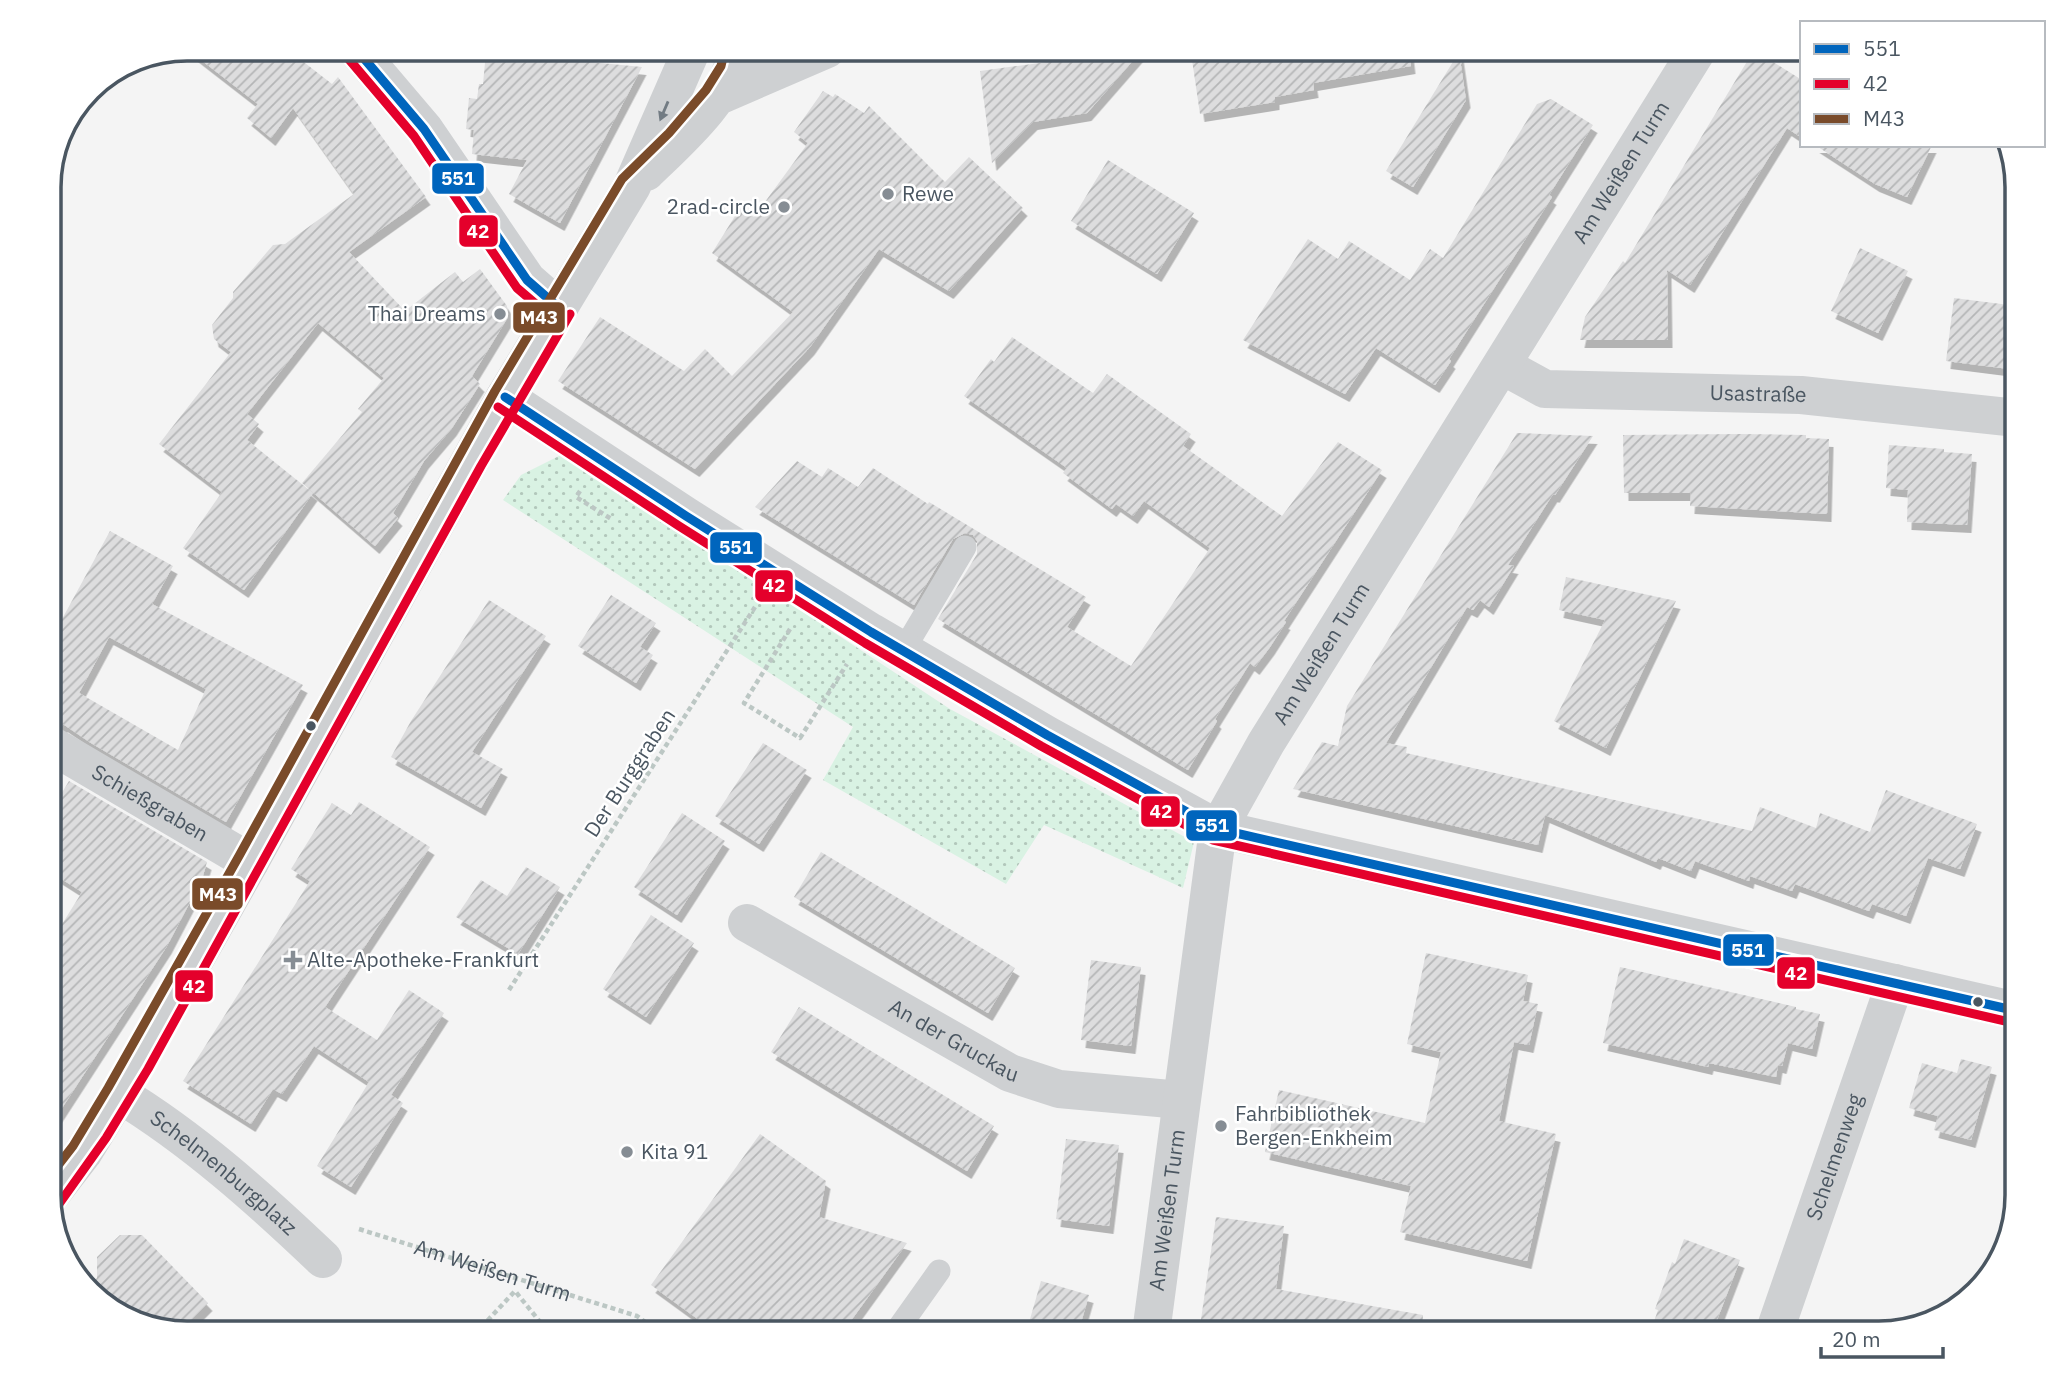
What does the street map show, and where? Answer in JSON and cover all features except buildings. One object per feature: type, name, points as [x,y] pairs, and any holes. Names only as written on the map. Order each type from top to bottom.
[{"type":"street","points":[[366,61],[424,129],[527,280],[559,308]]},
{"type":"street","points":[[62,1180],[83,1153],[119,1094],[250,862],[505,397],[632,186],[687,61]]},
{"type":"street","points":[[632,186],[678,141],[716,97],[732,71],[735,61]]},
{"type":"street","points":[[716,97],[799,61]]},
{"type":"street","name":"Am Weißen Turm","points":[[1153,1321],[1218,829],[1266,743],[1691,61]]},
{"type":"street","name":"Usastraße","points":[[1503,366],[1545,389],[1801,395],[2005,417]]},
{"type":"street","points":[[505,397],[778,574],[903,650],[1047,735],[1218,829],[2005,1009]]},
{"type":"street","name":"Schießgraben","points":[[62,752],[250,862]]},
{"type":"street","name":"An der Gruckau","points":[[747,923],[1010,1073],[1059,1088],[1181,1100]]},
{"type":"street","name":"Schelmenweg","points":[[1778,1321],[1895,983]]},
{"type":"street","name":"Schelmenburgplatz","points":[[119,1094],[157,1117],[250,1192],[323,1259]]},
{"type":"lane","points":[[903,650],[965,547]]},
{"type":"lane","points":[[903,1321],[939,1271]]},
{"type":"path","name":"Der Burggraben","points":[[509,989],[778,574]]},
{"type":"path","points":[[790,629],[744,703],[800,738],[847,664]]},
{"type":"path","name":"Am Weißen Turm","points":[[359,1229],[637,1316],[644,1321]]},
{"type":"path","points":[[514,1279],[515,1291],[539,1321]]},
{"type":"path","points":[[487,1321],[515,1291]]},
{"type":"green space","points":[[563,454],[950,709],[1194,842],[1183,888],[1044,825],[1006,884],[823,780],[853,727],[503,500],[521,475]]},
{"type":"transit line","name":"42","points":[[350,61],[414,136],[517,288],[551,317]]},
{"type":"transit line","name":"551","points":[[366,61],[424,129],[527,280],[559,308]]},
{"type":"transit line","name":"M43","points":[[62,1160],[108,1088],[239,856],[495,391],[622,179],[669,133],[706,90],[722,61]]},
{"type":"transit line","name":"42","points":[[62,1200],[106,1138],[148,1069],[481,466],[570,314]]},
{"type":"transit line","name":"551","points":[[505,397],[686,516],[871,632],[1047,735],[1218,829],[2005,1008]]},
{"type":"transit line","name":"42","points":[[498,407],[679,526],[865,643],[1041,746],[1213,840],[2005,1021]]},
{"type":"place","name":"Rewe","points":[[888,194]]},
{"type":"place","name":"2rad-circle","points":[[784,207]]},
{"type":"place","name":"Thai Dreams","points":[[500,314]]},
{"type":"place","name":"Alte-Apotheke-Frankfurt","points":[[293,960]]},
{"type":"place","name":"Fahrbibliothek Bergen-Enkheim","points":[[1221,1126]]},
{"type":"place","name":"Kita 91","points":[[627,1152]]}]
